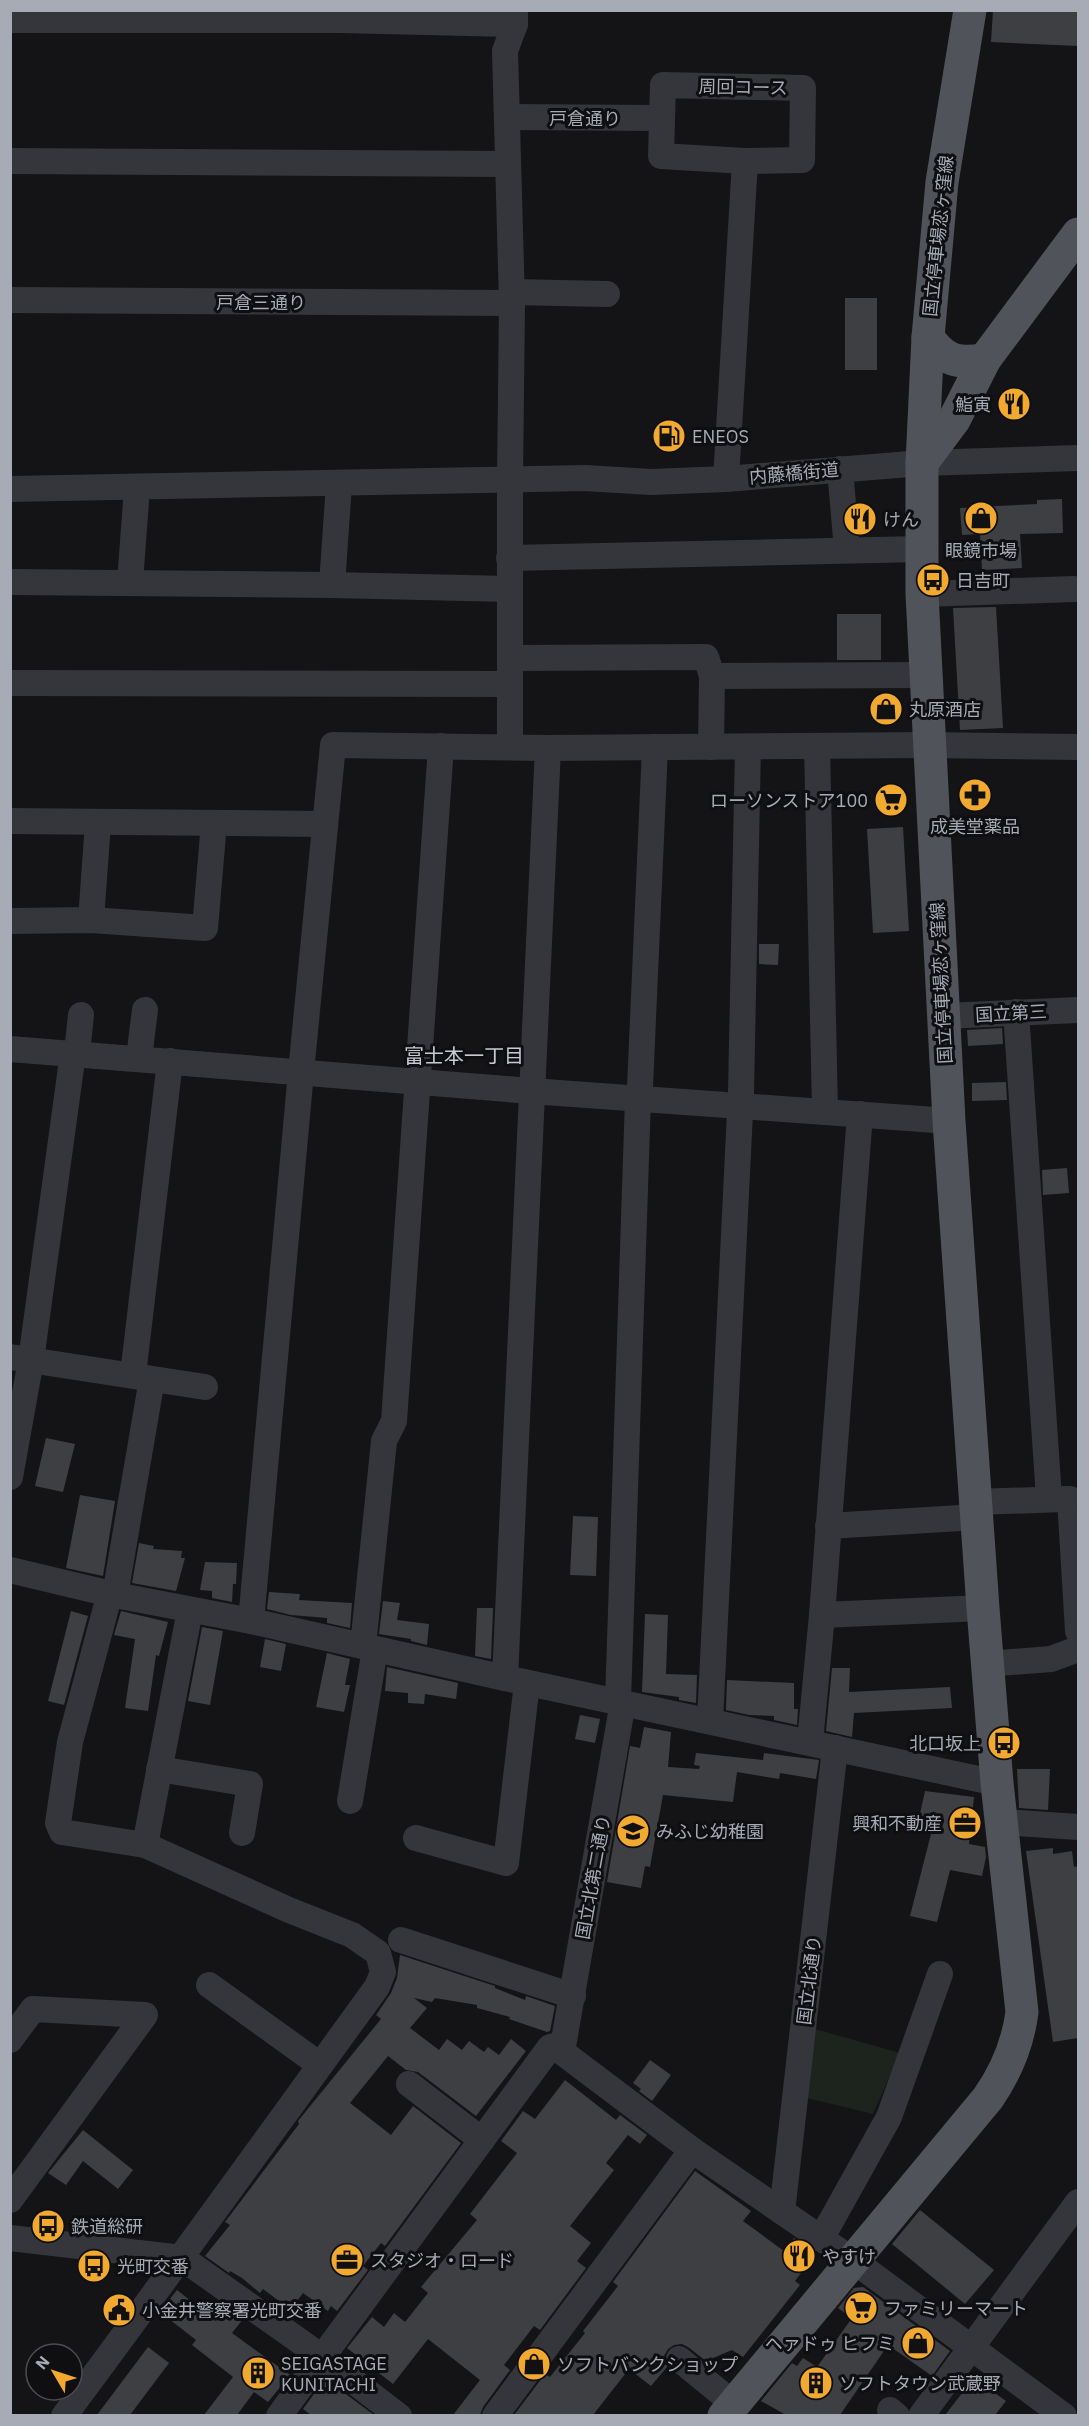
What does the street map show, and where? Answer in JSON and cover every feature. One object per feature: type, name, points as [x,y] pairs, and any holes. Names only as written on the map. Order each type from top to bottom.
[{"type":"main road","name":"国立停車場恋ヶ窪線","points":[[729,2410],[988,2098],[998,2083],[1019,2034],[1022,2012],[997,1783],[976,1510],[949,1121],[922,594],[922,463],[928,337],[942,182],[970,10]]},
{"type":"main road","points":[[922,463],[954,420],[985,359],[1078,234]]},
{"type":"main road","points":[[928,337],[936,350],[953,360],[968,363],[985,359]]},
{"type":"street","points":[[10,20],[340,15],[515,17],[505,51],[512,298],[509,558],[510,746]]},
{"type":"street","name":"周回コース","points":[[661,118],[663,85],[803,88],[802,160],[745,161]]},
{"type":"street","name":"戸倉通り","points":[[508,117],[661,118]]},
{"type":"street","points":[[661,118],[661,156],[745,161],[726,478]]},
{"type":"street","points":[[10,161],[508,164]]},
{"type":"street","name":"戸倉三通り","points":[[10,300],[512,298],[607,294]]},
{"type":"street","name":"内藤橋街道","points":[[10,489],[510,482],[585,478],[651,482],[922,463],[1078,458]]},
{"type":"street","points":[[840,470],[847,550]]},
{"type":"street","points":[[332,585],[339,484]]},
{"type":"street","points":[[130,582],[137,488]]},
{"type":"street","points":[[509,558],[921,549]]},
{"type":"street","points":[[10,582],[509,589]]},
{"type":"street","points":[[922,594],[1074,589]]},
{"type":"street","points":[[510,658],[706,657],[712,676],[711,747]]},
{"type":"street","points":[[712,676],[925,675]]},
{"type":"street","points":[[10,683],[510,684]]},
{"type":"street","points":[[251,1621],[300,1072],[333,744],[548,748],[928,745],[1078,747]]},
{"type":"street","points":[[350,1801],[369,1648],[384,1441],[394,1421],[441,746]]},
{"type":"street","points":[[817,746],[825,1110]]},
{"type":"street","name":"国立北第二通り","points":[[562,2052],[620,1702],[638,1098],[641,1075],[655,747]]},
{"type":"street","points":[[710,1721],[740,1106],[748,747]]},
{"type":"street","points":[[416,1838],[506,1863],[516,1681],[531,1091],[548,748]]},
{"type":"street","points":[[10,821],[324,824]]},
{"type":"street","points":[[91,920],[98,822]]},
{"type":"street","points":[[10,921],[91,920],[205,928],[214,823]]},
{"type":"street","points":[[139,1059],[145,1010]]},
{"type":"street","name":"国立第三","points":[[943,1016],[1078,1010]]},
{"type":"street","points":[[1016,1012],[1078,1631]]},
{"type":"street","points":[[10,1476],[21,1359],[81,1015]]},
{"type":"street","points":[[10,1049],[531,1091],[825,1110],[949,1121]]},
{"type":"street","points":[[64,2415],[182,2258],[376,1987],[383,1972],[378,1953],[352,1935],[289,1910],[144,1845],[62,1832],[58,1823],[70,1742],[112,1594],[143,1377],[170,1061]]},
{"type":"street","points":[[810,1742],[822,1615],[860,1114]]},
{"type":"street","points":[[21,1359],[205,1387]]},
{"type":"street","points":[[828,1526],[1066,1499]]},
{"type":"street","points":[[10,1570],[112,1594],[251,1621],[516,1681],[997,1783]]},
{"type":"street","points":[[822,1615],[983,1608]]},
{"type":"street","points":[[144,1845],[190,1610]]},
{"type":"street","points":[[987,1664],[1051,1659],[1078,1649]]},
{"type":"street","name":"国立北通り","points":[[782,2212],[835,1748]]},
{"type":"street","points":[[159,1769],[250,1784],[242,1833]]},
{"type":"street","points":[[1003,1822],[1078,1827]]},
{"type":"street","points":[[400,1940],[573,1996]]},
{"type":"street","points":[[821,2239],[889,2117],[940,1974]]},
{"type":"street","points":[[210,1985],[320,2065]]},
{"type":"street","points":[[10,2040],[33,2009],[145,2015],[10,2200]]},
{"type":"street","points":[[279,2415],[550,2047],[554,2046],[692,2150],[854,2261],[1064,2415]]},
{"type":"street","points":[[409,2084],[482,2140]]},
{"type":"street","points":[[495,2415],[692,2150]]},
{"type":"street","points":[[921,2415],[1078,2202]]},
{"type":"street","points":[[10,2238],[182,2258],[322,2357],[399,2415]]},
{"type":"street","points":[[678,2359],[729,2410]]},
{"type":"shaded area","points":[[815,2029],[900,2053],[873,2114],[803,2097]]},
{"type":"building","points":[[993,10],[1078,10],[1078,46],[991,42]]},
{"type":"building","points":[[845,298],[877,298],[877,370],[845,370]]},
{"type":"building","points":[[1062,499],[1063,533],[1020,534],[1022,568],[982,570],[980,534],[962,535],[960,508],[1037,504],[1037,500]]},
{"type":"building","points":[[996,607],[1003,728],[960,730],[953,608]]},
{"type":"building","points":[[837,614],[881,614],[881,660],[837,660]]},
{"type":"building","points":[[903,827],[909,931],[873,933],[867,829]]},
{"type":"building","points":[[759,944],[779,944],[778,965],[759,964]]},
{"type":"building","points":[[1002,1028],[1003,1044],[968,1046],[967,1030]]},
{"type":"building","points":[[1006,1082],[1007,1100],[972,1101],[972,1083]]},
{"type":"building","points":[[1067,1168],[1069,1193],[1043,1195],[1042,1170]]},
{"type":"building","points":[[46,1438],[75,1444],[63,1492],[35,1486]]},
{"type":"building","points":[[80,1495],[115,1501],[103,1576],[66,1568]]},
{"type":"building","points":[[573,1516],[598,1517],[596,1576],[570,1575]]},
{"type":"building","points":[[139,1543],[154,1546],[153,1549],[182,1551],[181,1558],[185,1558],[176,1591],[132,1583]]},
{"type":"building","points":[[205,1562],[237,1563],[232,1602],[212,1598],[212,1591],[200,1590]]},
{"type":"building","points":[[269,1592],[300,1594],[299,1600],[352,1603],[350,1628],[327,1623],[327,1618],[291,1615],[267,1609]]},
{"type":"building","points":[[383,1601],[400,1603],[397,1620],[429,1624],[427,1645],[411,1641],[411,1639],[379,1634]]},
{"type":"building","points":[[477,1608],[493,1608],[491,1659],[475,1656]]},
{"type":"building","points":[[71,1611],[88,1616],[64,1705],[48,1701]]},
{"type":"building","points":[[121,1611],[168,1622],[159,1656],[156,1655],[148,1711],[125,1708],[135,1639],[114,1635]]},
{"type":"building","points":[[645,1614],[668,1615],[666,1674],[697,1675],[696,1703],[679,1700],[679,1697],[642,1692]]},
{"type":"building","points":[[202,1627],[223,1631],[210,1705],[188,1701]]},
{"type":"building","points":[[265,1639],[286,1644],[281,1671],[260,1667]]},
{"type":"building","points":[[327,1653],[350,1659],[345,1685],[350,1685],[344,1712],[316,1707]]},
{"type":"building","points":[[387,1667],[458,1683],[456,1699],[425,1694],[424,1704],[408,1703],[408,1693],[385,1691]]},
{"type":"building","points":[[832,1668],[850,1668],[849,1692],[950,1687],[952,1708],[854,1713],[852,1737],[826,1731]]},
{"type":"building","points":[[727,1680],[794,1683],[794,1709],[798,1709],[797,1725],[774,1720],[774,1716],[749,1715],[726,1710]]},
{"type":"building","points":[[580,1715],[600,1719],[595,1743],[575,1739]]},
{"type":"building","points":[[644,1727],[671,1732],[668,1767],[699,1769],[700,1766],[694,1765],[696,1753],[763,1760],[764,1753],[819,1760],[816,1779],[780,1773],[779,1779],[737,1772],[733,1802],[663,1795],[650,1867],[645,1866],[641,1888],[607,1882],[630,1746],[640,1748]]},
{"type":"building","points":[[1017,1769],[1050,1769],[1048,1810],[1019,1808]]},
{"type":"building","points":[[925,1791],[974,1797],[969,1844],[985,1847],[986,1857],[982,1876],[950,1870],[937,1922],[910,1916],[932,1830],[917,1827]]},
{"type":"building","points":[[1053,1848],[1053,1854],[1072,1851],[1074,1867],[1078,1866],[1078,2038],[1053,2042],[1026,1851]]},
{"type":"building","points":[[400,1955],[495,1986],[495,1988],[525,2000],[526,1996],[555,2006],[550,2031],[547,2032],[509,2019],[510,2017],[477,2008],[477,2005],[435,1998],[432,2002],[414,1998],[427,2008],[410,2028],[439,2050],[447,2039],[462,2050],[469,2041],[484,2052],[488,2047],[499,2055],[511,2039],[526,2051],[476,2116],[418,2072],[406,2070],[388,2056],[350,2103],[391,2135],[413,2106],[461,2143],[385,2246],[381,2243],[363,2266],[368,2270],[337,2311],[331,2306],[328,2311],[303,2293],[294,2305],[286,2300],[283,2304],[263,2289],[260,2293],[242,2278],[230,2271],[229,2273],[205,2256],[230,2225],[225,2222],[299,2124],[298,2121],[381,2019],[376,2015],[391,1993],[397,1978]]},
{"type":"building","points":[[650,2060],[671,2075],[652,2101],[633,2083]]},
{"type":"building","points":[[565,2080],[616,2120],[620,2115],[647,2135],[640,2144],[628,2135],[606,2163],[614,2170],[570,2226],[591,2243],[577,2261],[586,2268],[540,2330],[534,2326],[504,2365],[510,2370],[483,2407],[480,2415],[453,2415],[480,2380],[428,2339],[393,2384],[347,2348],[372,2317],[384,2327],[394,2313],[405,2322],[428,2293],[421,2287],[477,2220],[470,2214],[517,2153],[501,2141],[523,2111],[535,2119]]},
{"type":"building","points":[[83,2130],[133,2170],[118,2189],[83,2161],[66,2185],[48,2173]]},
{"type":"building","points":[[695,2171],[751,2211],[743,2221],[784,2251],[794,2238],[816,2253],[795,2281],[800,2285],[743,2357],[732,2350],[706,2361],[682,2344],[674,2345],[664,2356],[667,2367],[651,2386],[629,2369],[593,2415],[514,2415],[545,2374],[550,2377],[585,2333],[583,2331],[618,2286],[613,2282]]},
{"type":"building","points":[[920,2210],[994,2270],[965,2304],[892,2244]]},
{"type":"building","points":[[863,2287],[950,2351],[932,2376],[888,2345],[840,2415],[786,2415],[761,2401],[792,2363],[797,2366],[803,2358],[817,2367],[852,2318],[838,2308],[854,2288]]},
{"type":"building","points":[[177,2290],[213,2318],[223,2305],[243,2319],[232,2333],[290,2375],[268,2402],[254,2392],[237,2415],[204,2415],[233,2377],[192,2345],[196,2340],[160,2312]]},
{"type":"building","points":[[148,2347],[169,2363],[130,2415],[97,2415]]},
{"type":"building","points":[[974,2378],[1006,2401],[995,2415],[945,2415]]},
{"type":"building","points":[[325,2379],[374,2415],[311,2415],[303,2409]]},
{"type":"place","name":"鮨寅","points":[[1014,404]]},
{"type":"place","name":"ENEOS","points":[[669,436]]},
{"type":"place","name":"眼鏡市場","points":[[981,518]]},
{"type":"place","name":"けん","points":[[860,519]]},
{"type":"place","name":"日吉町","points":[[933,580]]},
{"type":"place","name":"丸原酒店","points":[[886,709]]},
{"type":"place","name":"成美堂薬品","points":[[975,795]]},
{"type":"place","name":"ローソンストア100","points":[[891,800]]},
{"type":"place","name":"北口坂上","points":[[1004,1743]]},
{"type":"place","name":"興和不動産","points":[[965,1823]]},
{"type":"place","name":"みふじ幼稚園","points":[[633,1831]]},
{"type":"place","name":"鉄道総研","points":[[48,2226]]},
{"type":"place","name":"やすけ","points":[[799,2256]]},
{"type":"place","name":"スタジオ・ロード","points":[[347,2260]]},
{"type":"place","name":"光町交番","points":[[94,2266]]},
{"type":"place","name":"ファミリーマート","points":[[861,2308]]},
{"type":"place","name":"小金井警察署光町交番","points":[[119,2310]]},
{"type":"place","name":"ヘァドゥ ヒフミ","points":[[918,2343]]},
{"type":"place","name":"ソフトバンクショップ","points":[[534,2364]]},
{"type":"place","name":"SEIGASTAGE KUNITACHI","points":[[258,2373]]},
{"type":"place","name":"ソフトタウン武蔵野","points":[[816,2383]]},
{"type":"district","name":"富士本一丁目","points":[[464,1055]]}]
